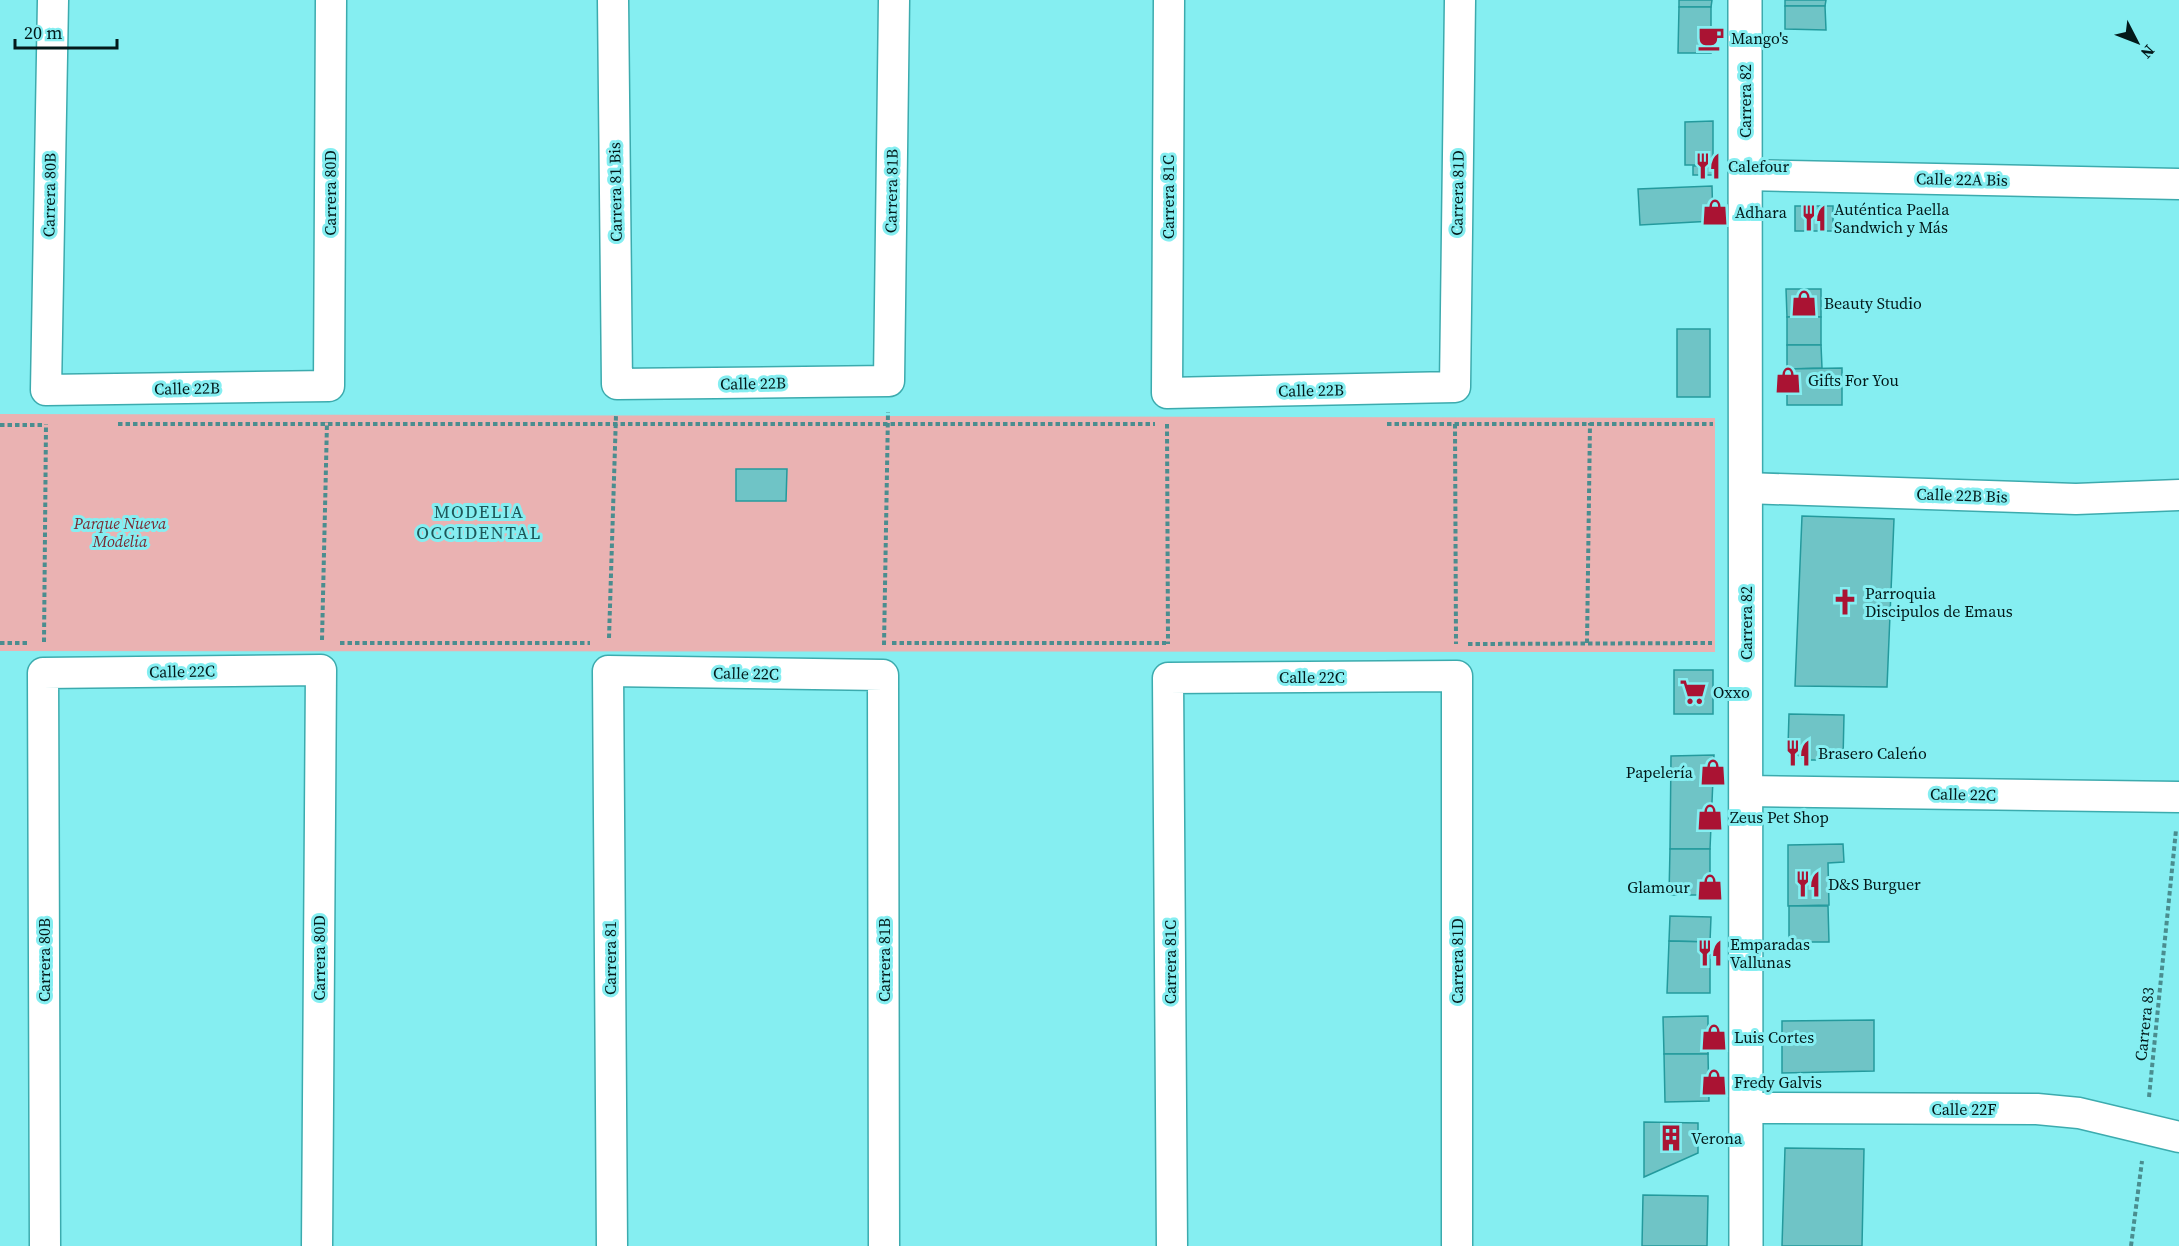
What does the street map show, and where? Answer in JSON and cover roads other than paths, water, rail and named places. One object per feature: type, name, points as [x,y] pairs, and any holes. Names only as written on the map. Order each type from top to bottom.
[{"type":"street","name":"Carrera 80B","points":[[46,390],[53,0]]},
{"type":"street","name":"Carrera 80D","points":[[328,386],[331,0]]},
{"type":"street","name":"Carrera 81 Bis","points":[[613,0],[616,384]]},
{"type":"street","name":"Carrera 81B","points":[[889,381],[894,0]]},
{"type":"street","name":"Carrera 81C","points":[[1167,393],[1169,0]]},
{"type":"street","name":"Carrera 81D","points":[[1455,387],[1460,0]]},
{"type":"street","name":"Carrera 82","points":[[1745,0],[1746,1246]]},
{"type":"street","name":"Calle 22A Bis","points":[[1745,175],[2179,184]]},
{"type":"street","name":"Calle 22B","points":[[616,384],[889,381]]},
{"type":"street","name":"Calle 22B","points":[[46,390],[328,386]]},
{"type":"street","name":"Calle 22B","points":[[1167,393],[1455,387]]},
{"type":"street","name":"Calle 22B Bis","points":[[1746,488],[2076,499],[2179,495]]},
{"type":"street","name":"Carrera 80D","points":[[317,1246],[321,670]]},
{"type":"street","name":"Calle 22C","points":[[44,673],[321,670]]},
{"type":"street","name":"Calle 22C","points":[[608,671],[883,675]]},
{"type":"street","name":"Carrera 81","points":[[608,671],[612,1246]]},
{"type":"street","name":"Carrera 80B","points":[[44,673],[45,1246]]},
{"type":"street","name":"Carrera 81B","points":[[883,675],[884,1246]]},
{"type":"street","name":"Carrera 81D","points":[[1456,676],[1457,1246]]},
{"type":"street","name":"Calle 22C","points":[[1168,678],[1456,676]]},
{"type":"street","name":"Carrera 81C","points":[[1168,678],[1172,1246]]},
{"type":"street","name":"Calle 22C","points":[[1746,791],[2179,797]]},
{"type":"street","name":"Calle 22F","points":[[1746,1108],[2037,1109],[2079,1113],[2179,1137]]},
{"type":"place","name":"Mango's","points":[[1711,38]]},
{"type":"place","name":"Calefour","points":[[1708,166]]},
{"type":"place","name":"Adhara","points":[[1715,212]]},
{"type":"place","name":"Auténtica Paella Sandwich y Más","points":[[1814,218]]},
{"type":"place","name":"Beauty Studio","points":[[1804,303]]},
{"type":"place","name":"Gifts For You","points":[[1788,380]]},
{"type":"place","name":"Parroquia Discipulos de Emaus","points":[[1845,602]]},
{"type":"place","name":"Oxxo","points":[[1693,692]]},
{"type":"place","name":"Brasero Caleńo","points":[[1798,753]]},
{"type":"place","name":"Papelería","points":[[1713,772]]},
{"type":"place","name":"Zeus Pet Shop","points":[[1710,817]]},
{"type":"place","name":"D&S Burguer","points":[[1808,884]]},
{"type":"place","name":"Glamour","points":[[1710,887]]},
{"type":"place","name":"Emparadas Vallunas","points":[[1710,953]]},
{"type":"place","name":"Luis Cortes","points":[[1714,1037]]},
{"type":"place","name":"Fredy Galvis","points":[[1714,1082]]},
{"type":"place","name":"Verona","points":[[1671,1138]]},
{"type":"district","name":"MODELIA OCCIDENTAL","points":[[479,521]]},
{"type":"park label","name":"Parque Nueva Modelia","points":[[120,532]]}]
